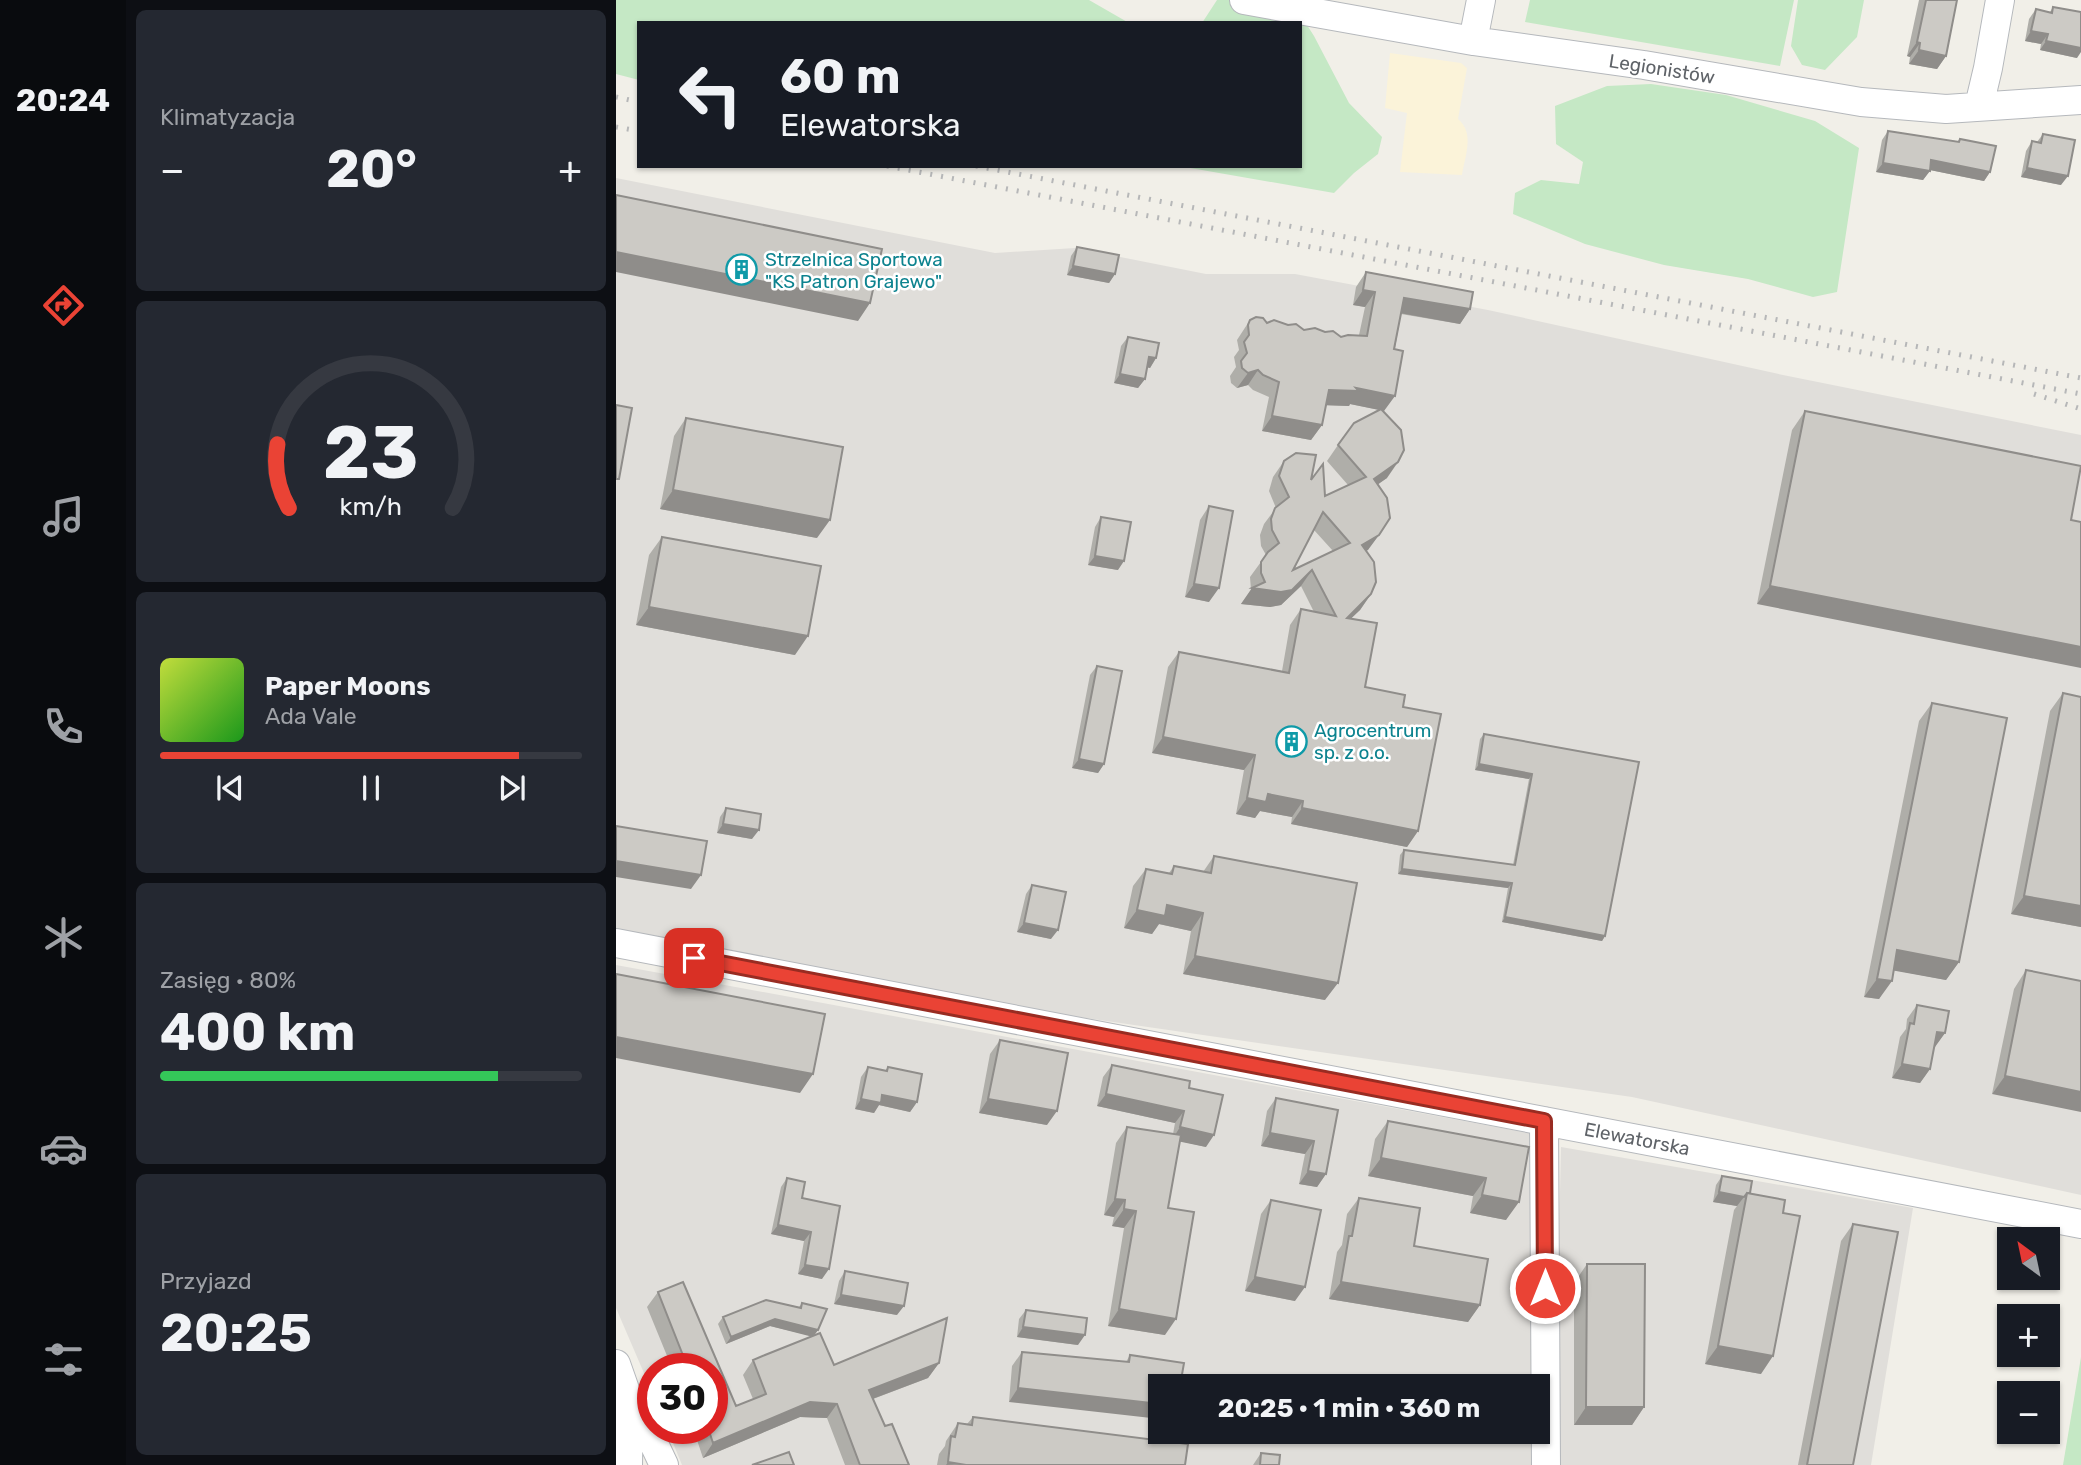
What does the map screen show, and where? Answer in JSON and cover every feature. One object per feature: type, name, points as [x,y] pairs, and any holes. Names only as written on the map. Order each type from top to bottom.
[{"type":"street","name":"Legionistów","points":[[1244,0],[1473,41],[1644,65],[1861,102],[1946,109],[2081,100]]},
{"type":"street","points":[[1473,41],[1481,0]]},
{"type":"street","points":[[1979,106],[2000,0]]},
{"type":"street","name":"Elewatorska","points":[[616,943],[2081,1224]]},
{"type":"street","points":[[1544,1121],[1546,1465]]},
{"type":"street","points":[[616,1364],[629,1401],[646,1427],[664,1465]]},
{"type":"street","points":[[628,1465],[629,1401]]},
{"type":"shaded area","points":[[616,178],[995,253],[1075,248],[1206,274],[1295,274],[1488,310],[1783,375],[2081,435],[2081,1195],[1632,1097],[1072,1016],[616,929]]},
{"type":"shaded area","points":[[616,965],[1529,1133],[1534,1374],[1148,1374],[1148,1444],[1535,1444],[1536,1465],[682,1465],[673,1444],[728,1444],[728,1353],[637,1353],[637,1357],[616,1308]]},
{"type":"shaded area","points":[[1561,1147],[1913,1208],[1871,1465],[1554,1465]]},
{"type":"green space","points":[[616,0],[1089,0],[1126,21],[637,21],[637,79],[616,74]]},
{"type":"green space","points":[[1217,0],[1291,0],[1314,36],[1349,103],[1382,137],[1378,154],[1334,193],[1190,168],[1302,168],[1302,21],[1203,21]]},
{"type":"green space","points":[[1530,0],[1794,0],[1780,66],[1525,22]]},
{"type":"green space","points":[[1798,0],[1864,0],[1857,37],[1825,70],[1802,65],[1791,46]]},
{"type":"green space","points":[[1651,84],[1726,95],[1815,121],[1859,148],[1837,292],[1813,297],[1748,279],[1664,265],[1585,244],[1513,214],[1515,193],[1541,180],[1579,184],[1583,162],[1556,144],[1555,106],[1607,86]]},
{"type":"green space","points":[[2081,1357],[2081,1465],[2063,1465]]},
{"type":"sand","points":[[1390,53],[1461,63],[1467,68],[1458,119],[1468,138],[1462,175],[1400,172],[1407,113],[1385,108]]},
{"type":"building","points":[[1926,0],[1957,0],[1946,56],[1919,50],[1920,43],[1917,42]]},
{"type":"building","points":[[2053,7],[2081,12],[2081,48],[2046,41],[2048,34],[2031,31],[2036,9],[2052,13]]},
{"type":"building","points":[[1888,131],[1996,146],[1990,172],[1931,160],[1930,171],[1883,163]]},
{"type":"building","points":[[2043,134],[2075,140],[2068,176],[2027,168],[2032,141],[2041,143]]},
{"type":"building","name":"Strzelnica Sportowa \"KS Patron Grajewo\"","points":[[616,195],[882,249],[870,303],[616,252]]},
{"type":"building","points":[[1077,247],[1119,255],[1115,274],[1073,266]]},
{"type":"building","points":[[1366,272],[1473,292],[1470,309],[1404,298],[1394,349],[1403,351],[1395,396],[1356,388],[1359,391],[1329,390],[1322,425],[1272,416],[1279,382],[1258,370],[1248,373],[1242,368],[1241,361],[1247,353],[1244,342],[1249,335],[1250,320],[1256,317],[1263,318],[1267,323],[1274,320],[1288,325],[1296,324],[1304,330],[1315,328],[1325,332],[1333,331],[1341,337],[1367,336],[1375,292],[1363,290]]},
{"type":"building","points":[[1128,337],[1159,343],[1156,358],[1149,357],[1145,379],[1120,374]]},
{"type":"building","points":[[616,405],[632,408],[619,479],[616,479]]},
{"type":"building","points":[[1381,409],[1401,430],[1404,450],[1398,462],[1374,479],[1387,498],[1390,518],[1379,535],[1362,545],[1374,562],[1376,582],[1371,594],[1347,618],[1377,623],[1365,687],[1405,695],[1403,707],[1441,714],[1418,831],[1302,808],[1303,801],[1268,794],[1266,802],[1247,798],[1255,755],[1163,737],[1179,652],[1289,673],[1301,609],[1336,616],[1312,570],[1292,590],[1281,592],[1252,588],[1265,582],[1261,573],[1261,562],[1279,543],[1272,530],[1271,519],[1275,508],[1289,497],[1279,476],[1284,461],[1296,453],[1316,455],[1311,480],[1323,464],[1325,496],[1366,477],[1338,445],[1354,423]],"holes":[[[1323,512],[1350,543],[1293,570]]]},
{"type":"building","points":[[1805,411],[2081,466],[2071,520],[2081,522],[2081,647],[1770,586]]},
{"type":"building","points":[[686,418],[843,447],[830,520],[673,490]]},
{"type":"building","points":[[1209,506],[1233,511],[1219,588],[1194,584]]},
{"type":"building","points":[[1101,517],[1131,522],[1124,561],[1095,556]]},
{"type":"building","points":[[662,537],[821,566],[808,636],[649,607]]},
{"type":"building","points":[[1097,666],[1122,671],[1104,764],[1079,759]]},
{"type":"building","points":[[2063,693],[2081,697],[2081,906],[2024,896]]},
{"type":"building","points":[[1932,703],[2007,718],[1959,962],[1897,950],[1892,981],[1877,979]]},
{"type":"building","points":[[1484,734],[1639,762],[1605,936],[1505,917],[1512,883],[1402,869],[1404,850],[1515,865],[1532,774],[1479,764]]},
{"type":"building","points":[[726,808],[761,814],[759,830],[723,824]]},
{"type":"building","points":[[616,826],[707,841],[701,875],[616,861]]},
{"type":"building","points":[[1214,856],[1357,883],[1338,983],[1195,956],[1203,913],[1167,905],[1165,916],[1137,910],[1146,869],[1172,874],[1174,866],[1211,873]]},
{"type":"building","points":[[1032,885],[1066,892],[1058,930],[1024,923]]},
{"type":"building","points":[[2026,970],[2081,981],[2081,1092],[2005,1076]]},
{"type":"building","points":[[616,974],[825,1014],[813,1074],[616,1037]]},
{"type":"building","points":[[1917,1005],[1949,1011],[1945,1033],[1937,1032],[1930,1069],[1902,1064],[1910,1023],[1914,1024]]},
{"type":"building","points":[[1000,1040],[1068,1053],[1057,1111],[988,1099]]},
{"type":"building","points":[[1112,1065],[1190,1081],[1189,1088],[1223,1095],[1214,1135],[1180,1127],[1184,1111],[1106,1094]]},
{"type":"building","points":[[868,1067],[887,1071],[888,1067],[922,1074],[917,1102],[882,1095],[881,1103],[861,1099]]},
{"type":"building","points":[[1276,1098],[1338,1110],[1326,1174],[1308,1171],[1314,1141],[1270,1133]]},
{"type":"building","points":[[1388,1121],[1529,1147],[1519,1202],[1482,1195],[1486,1178],[1381,1158]]},
{"type":"building","points":[[1127,1127],[1181,1135],[1168,1208],[1194,1212],[1176,1319],[1119,1309],[1136,1211],[1124,1209],[1125,1200],[1115,1199]]},
{"type":"building","points":[[1722,1176],[1752,1181],[1750,1193],[1744,1197],[1719,1192]]},
{"type":"building","points":[[787,1178],[805,1182],[802,1198],[840,1206],[829,1269],[805,1265],[811,1232],[778,1225]]},
{"type":"building","points":[[1747,1193],[1785,1200],[1783,1213],[1800,1216],[1773,1356],[1718,1346]]},
{"type":"building","points":[[1359,1198],[1420,1208],[1414,1246],[1488,1259],[1480,1305],[1341,1282]]},
{"type":"building","points":[[1271,1200],[1321,1210],[1305,1287],[1255,1277]]},
{"type":"building","points":[[1853,1224],[1898,1232],[1853,1465],[1807,1465]]},
{"type":"building","points":[[1587,1264],[1645,1264],[1644,1407],[1586,1407]]},
{"type":"building","points":[[845,1271],[908,1283],[904,1306],[841,1295]]},
{"type":"building","points":[[683,1282],[713,1353],[682,1353],[658,1292]]},
{"type":"building","points":[[766,1300],[801,1308],[802,1303],[827,1309],[818,1330],[775,1319],[731,1337],[723,1317]]},
{"type":"building","points":[[1026,1310],[1087,1318],[1085,1335],[1023,1327]]},
{"type":"building","points":[[947,1318],[939,1363],[869,1390],[885,1426],[892,1424],[909,1465],[860,1465],[837,1404],[810,1402],[728,1437],[728,1387],[736,1406],[766,1394],[753,1360],[820,1333],[834,1365]]},
{"type":"building","points":[[1022,1352],[1129,1362],[1130,1355],[1184,1363],[1182,1374],[1148,1374],[1148,1403],[1018,1388]]},
{"type":"building","points":[[973,1417],[1148,1439],[1148,1444],[1188,1444],[1185,1465],[966,1465],[948,1462],[951,1436],[955,1437],[958,1423],[972,1425]]},
{"type":"building","points":[[789,1452],[794,1465],[752,1465]]},
{"type":"building","points":[[1261,1453],[1280,1455],[1279,1465],[1260,1465]]},
{"type":"railway","points":[[616,97],[637,102]]},
{"type":"railway","points":[[616,127],[637,131]]},
{"type":"railway","points":[[897,168],[2081,394]]},
{"type":"railway","points":[[986,168],[2081,378]]},
{"type":"railway","points":[[2034,394],[2081,409]]},
{"type":"place","name":"Strzelnica Sportowa \"KS Patron Grajewo\"","points":[[742,270]]},
{"type":"place","name":"Agrocentrum sp. z o.o.","points":[[1291,741]]},
{"type":"route","points":[[694,958],[1544,1121],[1545,1288]]}]
